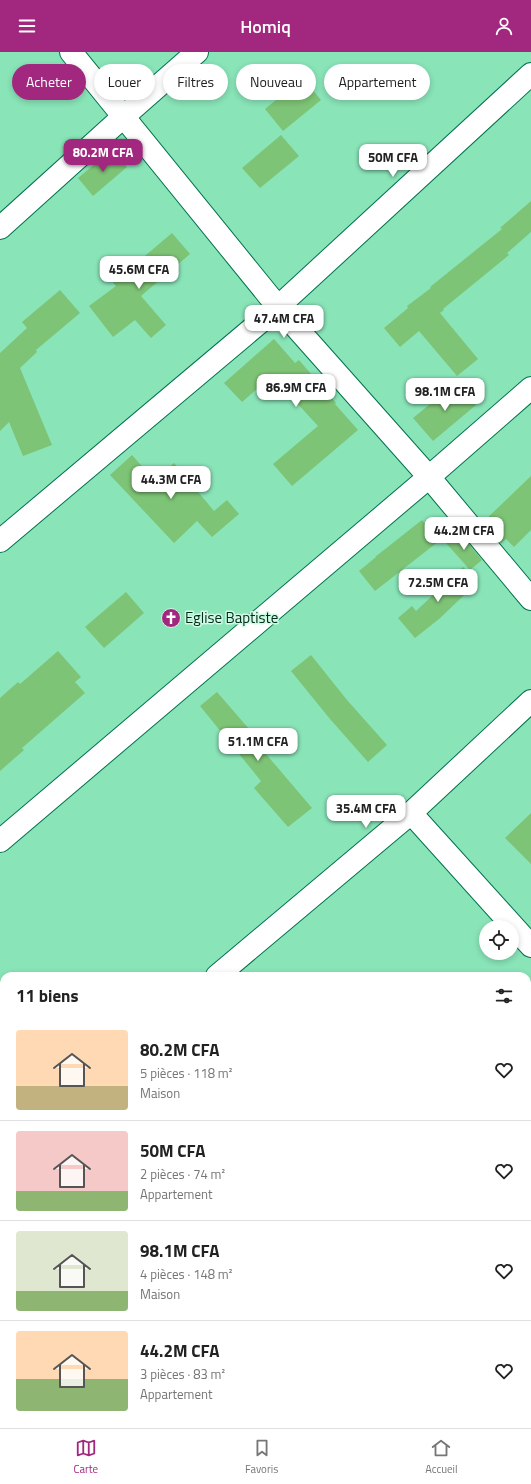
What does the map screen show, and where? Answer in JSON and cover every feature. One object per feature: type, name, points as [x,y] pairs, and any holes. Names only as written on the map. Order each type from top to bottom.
[{"type":"street","points":[[71,52],[278,307],[429,477],[531,599]]},
{"type":"street","points":[[0,228],[197,52]]},
{"type":"street","points":[[0,541],[278,307],[531,74]]},
{"type":"street","points":[[0,841],[429,477],[531,388]]},
{"type":"street","points":[[222,972],[411,813],[531,700]]},
{"type":"street","points":[[411,813],[531,946]]},
{"type":"building","points":[[316,94],[321,100],[283,131],[265,109],[276,100],[316,100]]},
{"type":"building","points":[[281,135],[299,156],[260,188],[242,168]]},
{"type":"building","points":[[113,149],[127,167],[93,196],[78,178]]},
{"type":"building","points":[[531,201],[531,232],[507,253],[509,255],[440,313],[478,359],[457,376],[419,331],[400,347],[384,328],[408,308],[407,306],[502,229],[500,228]]},
{"type":"building","points":[[172,233],[190,254],[141,296],[166,325],[151,338],[135,320],[113,337],[89,306],[116,286],[113,283]]},
{"type":"building","points":[[60,290],[80,313],[36,350],[37,352],[20,368],[52,445],[23,456],[9,422],[0,431],[0,353],[27,328],[22,322]]},
{"type":"building","points":[[274,339],[295,363],[299,360],[358,430],[292,486],[273,464],[318,426],[272,376],[242,402],[224,383]]},
{"type":"building","points":[[457,382],[476,405],[433,441],[413,418]]},
{"type":"building","points":[[132,455],[154,480],[174,463],[214,511],[227,500],[239,514],[212,537],[197,521],[174,543],[110,475]]},
{"type":"building","points":[[531,476],[531,530],[514,547],[506,539],[501,543],[483,522]]},
{"type":"building","points":[[422,520],[439,541],[375,591],[359,571]]},
{"type":"building","points":[[459,532],[482,560],[470,570],[446,543]]},
{"type":"building","points":[[463,567],[478,582],[439,619],[415,638],[398,618],[412,606],[416,611]]},
{"type":"building","points":[[126,592],[144,613],[104,648],[85,627]]},
{"type":"building","points":[[58,651],[81,677],[75,682],[85,693],[22,748],[24,750],[0,771],[0,698],[18,682],[20,684]]},
{"type":"building","points":[[311,655],[347,700],[387,745],[368,762],[330,719],[291,671]]},
{"type":"building","points":[[217,692],[269,752],[266,754],[312,808],[288,827],[254,788],[261,781],[200,706]]},
{"type":"building","points":[[531,813],[531,864],[505,838]]},
{"type":"place","name":"Eglise Baptiste","points":[[171,618]]}]
